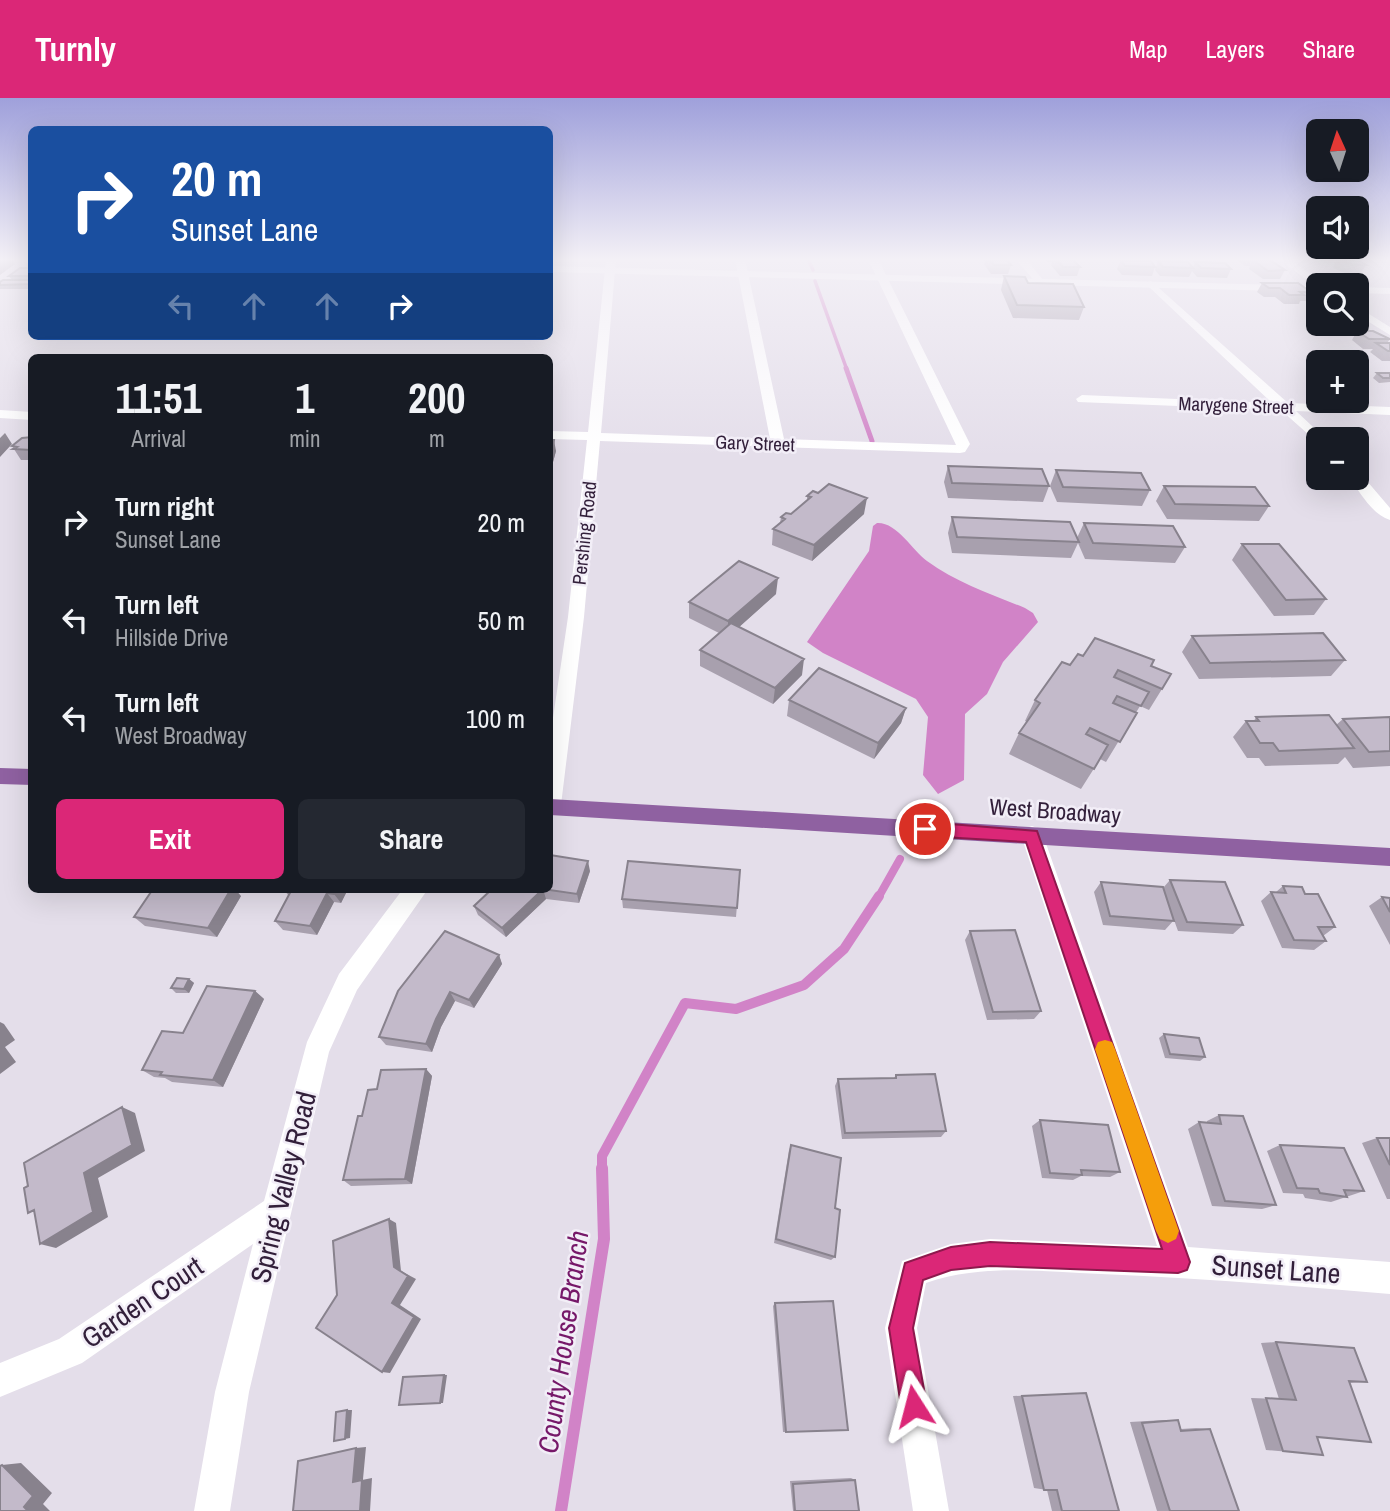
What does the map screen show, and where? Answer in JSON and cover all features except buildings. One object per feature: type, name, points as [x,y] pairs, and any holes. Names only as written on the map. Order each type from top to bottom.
[{"type":"main road","points":[[0,776],[28,777]]},
{"type":"main road","name":"West Broadway","points":[[553,806],[1390,857]]},
{"type":"street","name":"Pershing Road","points":[[553,784],[576,617],[605,325]]},
{"type":"street","points":[[753,325],[778,444]]},
{"type":"street","name":"Gary Street","points":[[553,435],[960,449],[964,444],[906,325]]},
{"type":"street","points":[[1196,325],[1306,427]]},
{"type":"street","name":"Marygene Street","points":[[1082,399],[1390,411]]},
{"type":"street","points":[[0,414],[28,416]]},
{"type":"street","points":[[1366,490],[1390,516]]},
{"type":"street","points":[[1032,835],[1178,1262]]},
{"type":"street","name":"Spring Valley Road","points":[[212,1511],[232,1392],[316,1051],[348,982],[413,893]]},
{"type":"street","name":"Garden Court","points":[[0,1380],[70,1351],[277,1210]]},
{"type":"street","name":"Sunset Lane","points":[[931,1511],[901,1328],[913,1272],[951,1258],[990,1254],[1178,1262],[1390,1278]]},
{"type":"shaded area","points":[[877,523],[898,532],[938,569],[974,588],[1025,608],[1033,613],[1038,622],[1003,662],[987,694],[965,714],[964,780],[938,794],[923,775],[928,717],[916,699],[823,653],[807,642],[869,551],[873,526]]},
{"type":"waterway","name":"County House Branch","points":[[831,325],[847,370]]},
{"type":"waterway","name":"County House Branch","points":[[846,368],[872,441]]},
{"type":"waterway","name":"County House Branch","points":[[878,898],[900,859]]},
{"type":"waterway","name":"County House Branch","points":[[602,1168],[602,1156],[685,1003],[736,1009],[804,985],[844,949],[879,896]]},
{"type":"waterway","name":"County House Branch","points":[[561,1511],[604,1239],[602,1168]]},
{"type":"slow traffic","points":[[1105,1049],[1168,1231]]},
{"type":"route","points":[[914,1406],[901,1328],[913,1272],[951,1258],[990,1254],[1178,1262],[1032,835],[925,829]]}]
